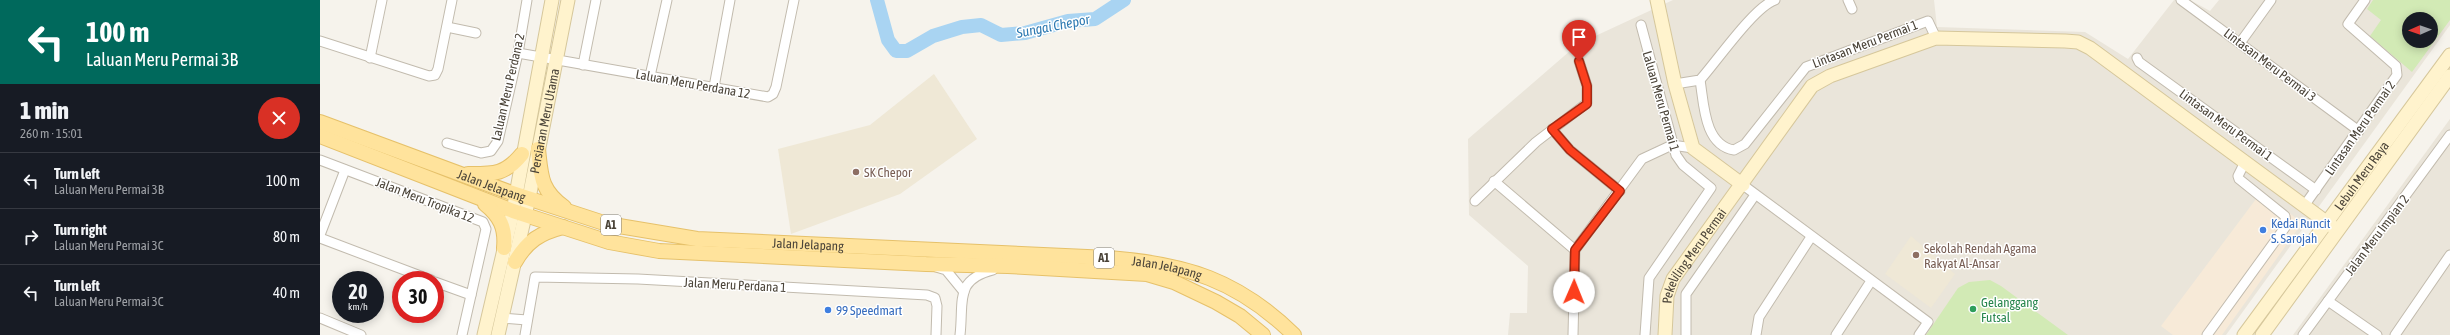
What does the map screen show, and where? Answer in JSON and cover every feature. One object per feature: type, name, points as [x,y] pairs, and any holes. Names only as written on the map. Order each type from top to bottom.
[{"type":"main road","name":"Jalan Jelapang","points":[[320,122],[460,174],[573,214],[607,224],[697,239],[1148,261],[1182,268],[1215,278],[1239,292],[1294,335]]},
{"type":"main road","name":"Jalan Jelapang","points":[[320,136],[519,213],[609,242],[659,251],[926,264],[1008,266],[1147,274],[1174,282],[1216,302],[1240,316],[1263,335]]},
{"type":"main road","points":[[538,148],[542,180],[547,192],[555,201],[573,214]]},
{"type":"main road","points":[[460,174],[495,174],[512,166],[522,154]]},
{"type":"main road","points":[[476,196],[497,215],[505,235],[504,248]]},
{"type":"main road","points":[[515,262],[531,239],[545,232],[563,226]]},
{"type":"street","points":[[370,58],[382,0]]},
{"type":"street","points":[[320,41],[429,76],[435,75],[438,69],[452,0]]},
{"type":"street","name":"Laluan Meru Perdana 2","points":[[447,143],[481,153],[491,151],[498,141],[518,53],[527,0]]},
{"type":"street","name":"Persiaran Meru Utama","points":[[522,196],[522,154],[552,0]]},
{"type":"street","name":"Persiaran Meru Utama","points":[[498,335],[515,262],[522,196],[538,148],[568,0]]},
{"type":"street","points":[[583,65],[596,0]]},
{"type":"street","points":[[650,76],[667,0]]},
{"type":"street","points":[[714,87],[730,0]]},
{"type":"street","name":"Laluan Meru Perdana 12","points":[[518,53],[542,56],[583,65],[768,97],[773,94],[794,0]]},
{"type":"street","points":[[1657,0],[1675,84],[1692,148]]},
{"type":"street","points":[[1675,84],[1700,80],[1765,3],[1775,0]]},
{"type":"street","name":"Lintasan Meru Permai 3","points":[[2181,0],[2359,131]]},
{"type":"street","points":[[2240,43],[2271,0]]},
{"type":"street","name":"Lintasan Meru Permai 2","points":[[2304,206],[2397,77],[2398,72],[2396,66],[2348,24],[2366,0]]},
{"type":"street","name":"Lintasan Meru Permai 1","points":[[1700,80],[1712,135],[1718,144],[1734,150],[1745,144],[1806,67],[1928,21],[1936,38]]},
{"type":"street","name":"Laluan Meru Permai 1","points":[[1641,25],[1672,145],[1683,165],[1711,188],[1649,278],[1645,335]]},
{"type":"street","points":[[447,27],[476,33]]},
{"type":"street","points":[[1936,38],[2078,42],[2090,48],[2337,230]]},
{"type":"street","name":"Pekeliling Meru Permai","points":[[1665,335],[1668,296],[1672,279],[1743,185],[1812,86],[1819,80],[1936,38]]},
{"type":"street","name":"Lebuh Meru Raya","points":[[2244,335],[2325,222],[2450,55]]},
{"type":"street","name":"Lintasan Meru Permai 1","points":[[2137,58],[2139,62],[2316,190]]},
{"type":"street","points":[[1475,201],[1494,181],[1552,129],[1587,104],[1587,86],[1579,61]]},
{"type":"street","name":"Lebuh Meru Raya","points":[[2262,335],[2450,76]]},
{"type":"street","points":[[1552,129],[1573,153],[1620,191]]},
{"type":"street","name":"Jalan Meru Impian 2","points":[[2303,335],[2450,135]]},
{"type":"street","points":[[1573,335],[1575,250],[1620,191],[1642,159],[1672,145],[1692,148],[1928,322],[1919,335]]},
{"type":"street","name":"Jalan Meru Tropika 12","points":[[320,160],[483,222],[486,229],[462,335]]},
{"type":"street","points":[[2207,335],[2286,226],[2285,216],[2238,176],[2244,162]]},
{"type":"street","points":[[345,170],[320,237],[408,271]]},
{"type":"street","points":[[1494,181],[1575,250]]},
{"type":"street","points":[[1686,335],[1686,294],[1755,195]]},
{"type":"street","name":"Persiaran Meru Utama","points":[[484,335],[504,248],[519,213]]},
{"type":"street","points":[[1756,335],[1759,317],[1811,237]]},
{"type":"street","points":[[2394,335],[2450,255]]},
{"type":"street","points":[[926,264],[946,270],[964,292]]},
{"type":"street","points":[[960,335],[964,292],[968,281],[976,274],[1008,266]]},
{"type":"street","name":"Jalan Meru Perdana 1","points":[[527,320],[535,277],[638,279],[927,295],[935,298],[937,306],[936,335]]},
{"type":"street","points":[[1836,335],[1871,281]]},
{"type":"street","points":[[444,285],[471,295]]},
{"type":"street","points":[[2328,301],[2376,335]]},
{"type":"street","points":[[320,318],[361,335]]},
{"type":"street","points":[[502,318],[527,320],[525,335]]},
{"type":"shaded area","points":[[1673,0],[1934,0],[1937,27],[2085,32],[2128,59],[2174,0],[2190,0],[2210,11],[2219,0],[2450,0],[2450,25],[2438,42],[2438,12],[2402,12],[2402,48],[2433,48],[2226,335],[1508,335],[1510,313],[1527,313],[1528,266],[1469,215],[1468,139],[1578,44]]},
{"type":"shaded area","name":"SK Chepor","points":[[934,74],[977,139],[900,194],[791,234],[778,149],[870,125]]},
{"type":"shaded area","points":[[2450,119],[2450,335],[2293,335]]},
{"type":"shaded area","points":[[2262,191],[2302,223],[2222,335],[2173,335],[2161,326]]},
{"type":"shaded area","name":"Sekolah Rendah Agama Rakyat Al-Ansar","points":[[1911,236],[1955,274],[1931,308],[1885,274]]},
{"type":"green space","points":[[2373,0],[2450,0],[2450,20],[2438,36],[2438,12],[2402,12],[2402,48],[2430,48],[2412,72],[2370,36],[2381,20],[2367,9]]},
{"type":"green space","points":[[1990,280],[2001,286],[2068,335],[1926,335],[1958,288],[1969,282]]},
{"type":"waterway","name":"Sungai Chepor","points":[[877,0],[888,40],[896,51],[907,51],[933,36],[962,27],[981,25],[1001,35],[1025,33],[1068,21],[1095,19],[1124,0]]},
{"type":"place","name":"SK Chepor","points":[[856,172]]},
{"type":"place","name":"Kedai Runcit S. Sarojah","points":[[2263,230]]},
{"type":"place","name":"Sekolah Rendah Agama Rakyat Al-Ansar","points":[[1916,255]]},
{"type":"place","name":"Gelanggang Futsal","points":[[1973,309]]},
{"type":"place","name":"99 Speedmart","points":[[828,310]]},
{"type":"route","points":[[1574,292],[1575,250],[1620,191],[1584,163],[1570,150],[1552,129],[1587,104],[1587,86],[1579,61]]}]
